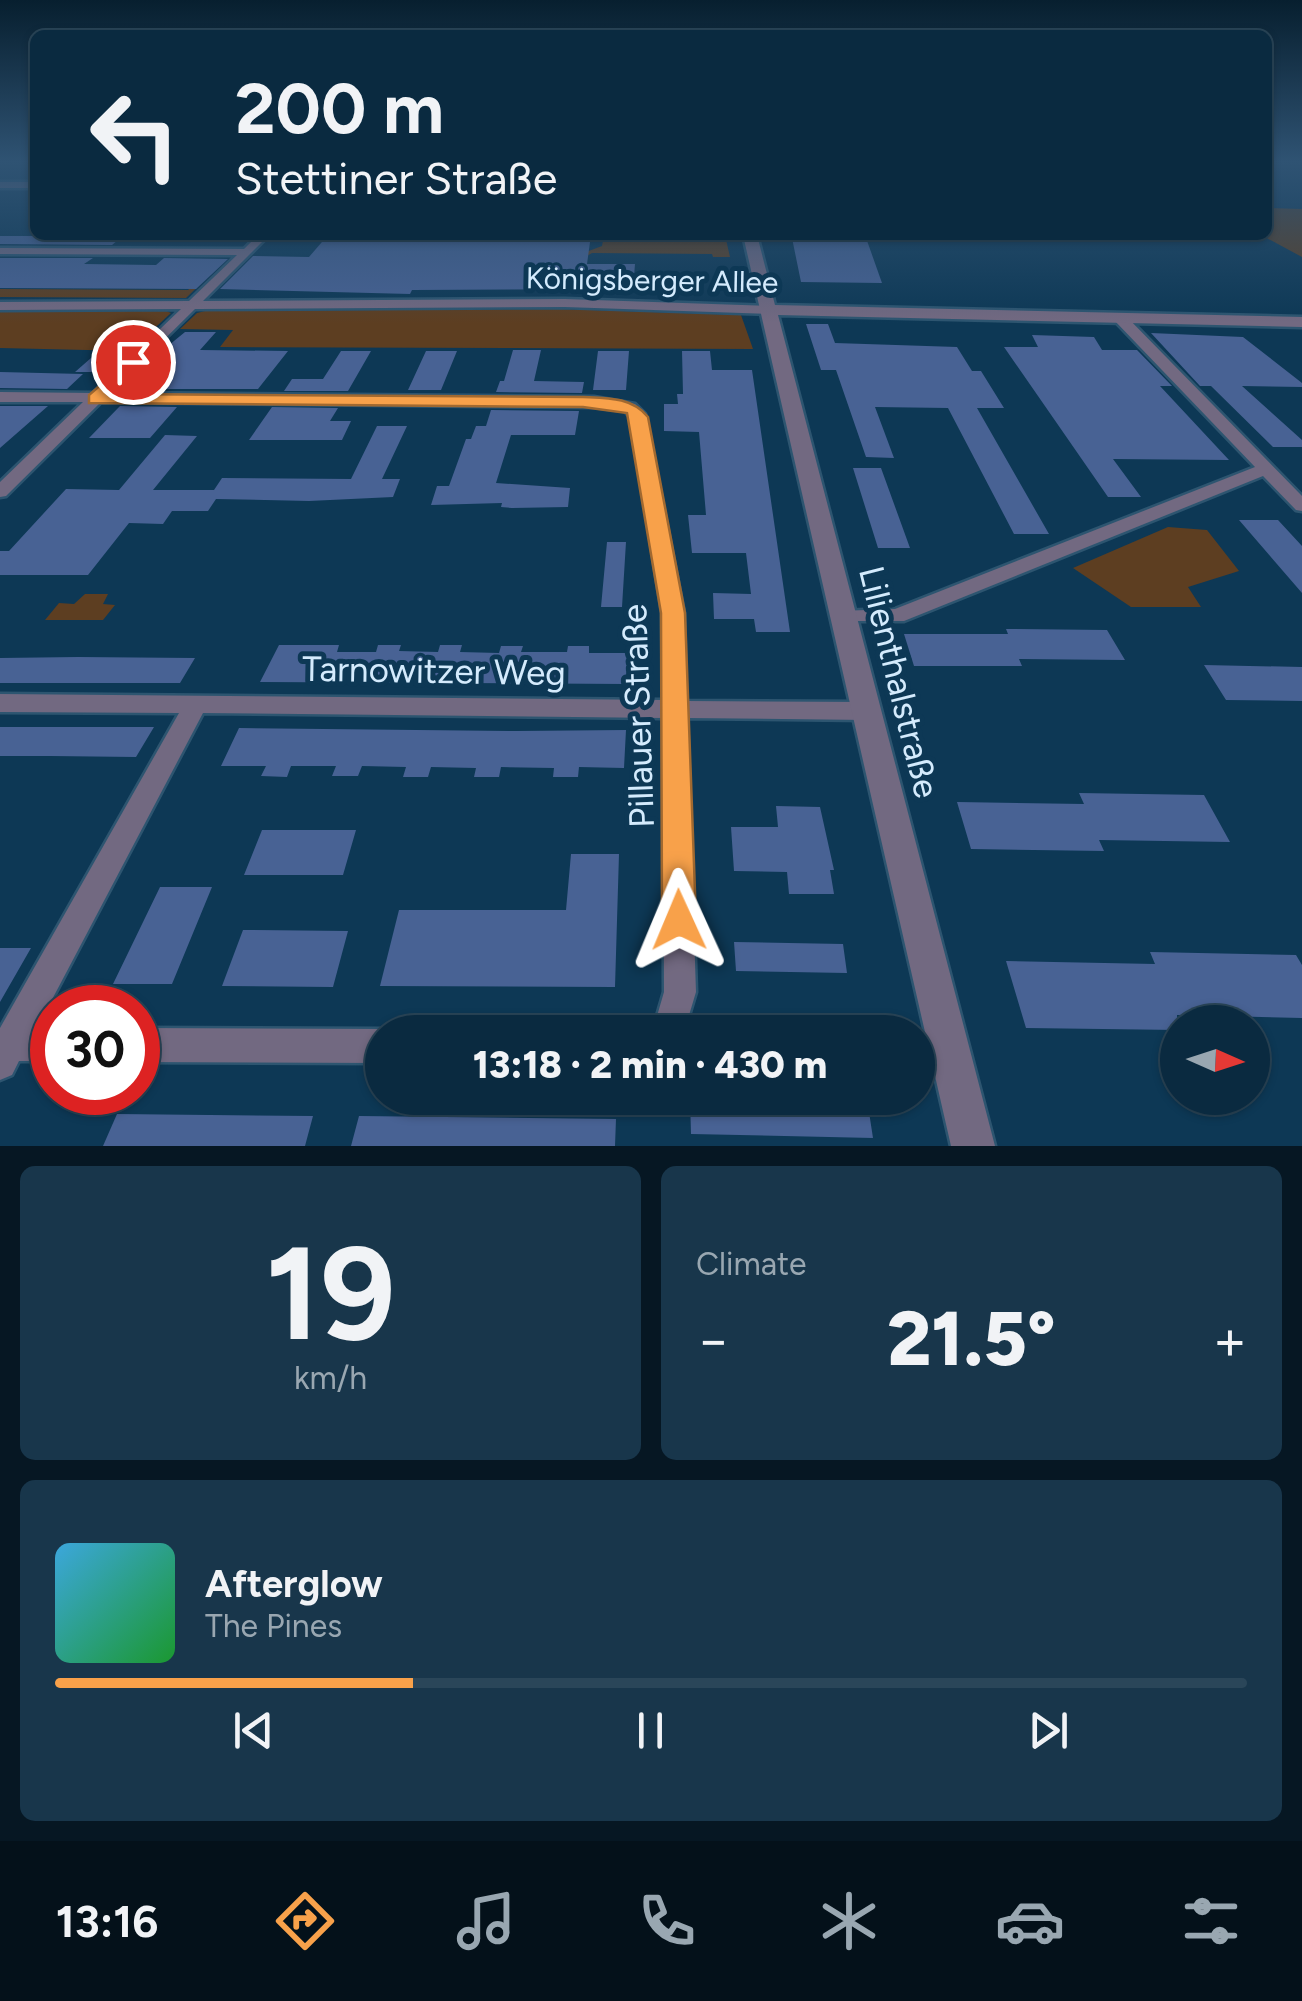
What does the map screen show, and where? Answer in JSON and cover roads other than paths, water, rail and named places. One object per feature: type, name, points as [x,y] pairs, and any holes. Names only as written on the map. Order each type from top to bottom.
[{"type":"street","points":[[0,492],[259,240]]},
{"type":"street","name":"Lilienthalstraße","points":[[751,240],[974,1146]]},
{"type":"street","points":[[0,251],[247,252]]},
{"type":"street","name":"Königsberger Allee","points":[[0,306],[565,304],[1302,322]]},
{"type":"street","points":[[1119,318],[1302,506]]},
{"type":"street","points":[[0,397],[95,399]]},
{"type":"street","name":"Pillauer Straße","points":[[95,399],[583,402],[630,407],[639,417],[673,613],[680,992],[672,1015]]},
{"type":"street","points":[[845,616],[897,616],[1266,468]]},
{"type":"street","name":"Tarnowitzer Weg","points":[[0,703],[867,711]]},
{"type":"street","points":[[4,1051],[196,704]]},
{"type":"street","points":[[160,1045],[365,1046]]},
{"type":"street","points":[[4,1051],[30,1048]]}]
